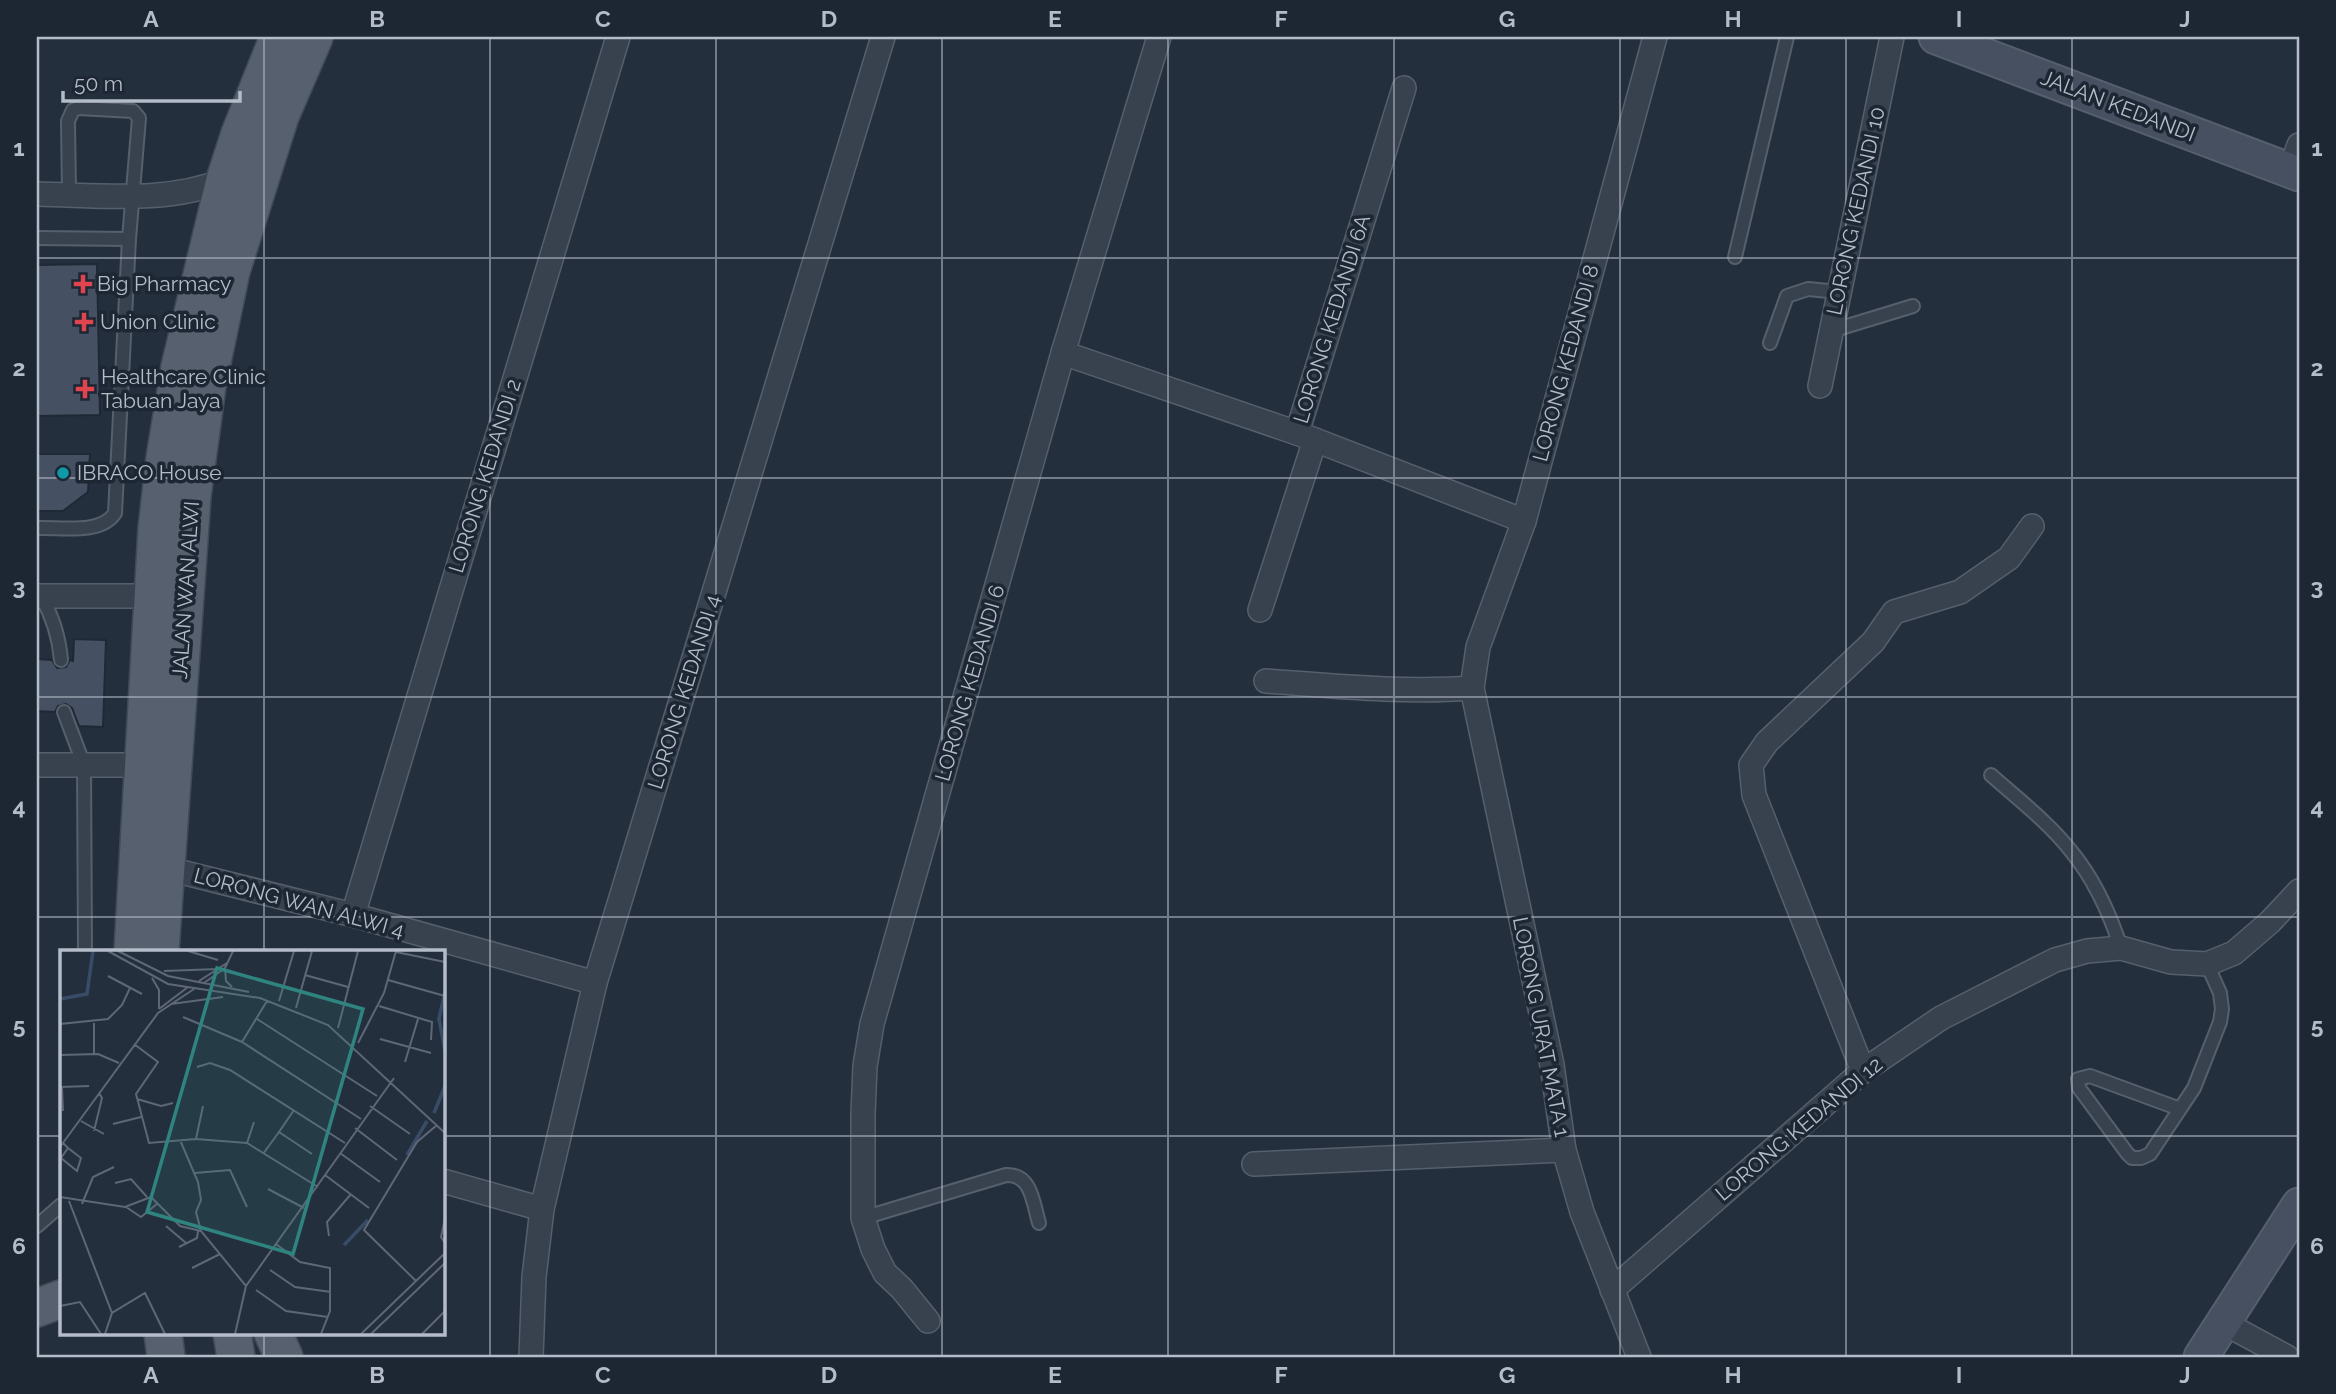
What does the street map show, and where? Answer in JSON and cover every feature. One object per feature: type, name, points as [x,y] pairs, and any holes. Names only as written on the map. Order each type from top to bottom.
[{"type":"main road","name":"JALAN WAN ALWI","points":[[132,950],[163,470],[180,367],[225,180],[240,134],[279,37]]},
{"type":"main road","name":"JALAN WAN ALWI","points":[[160,950],[192,496],[207,386],[238,247],[280,116],[314,37]]},
{"type":"main road","points":[[37,1308],[60,1299]]},
{"type":"main road","points":[[163,1334],[166,1357]]},
{"type":"main road","points":[[232,1334],[236,1357]]},
{"type":"main road","points":[[273,1334],[284,1357]]},
{"type":"street","name":"LORONG KEDANDI 2","points":[[353,915],[618,37]]},
{"type":"street","name":"LORONG KEDANDI 4","points":[[531,1357],[534,1277],[542,1209],[595,983],[884,37]]},
{"type":"street","name":"LORONG KEDANDI 6","points":[[928,1321],[885,1273],[873,1249],[863,1217],[865,1066],[872,1024],[1063,353],[1159,37]]},
{"type":"street","name":"LORONG KEDANDI 8","points":[[1472,688],[1478,647],[1524,522],[1655,37]]},
{"type":"street","name":"LORONG KEDANDI 10","points":[[1820,386],[1892,37]]},
{"type":"street","name":"JALAN KEDANDI","points":[[1936,37],[2296,163]]},
{"type":"street","name":"LORONG KEDANDI 6A","points":[[1063,353],[1306,437],[1404,88]]},
{"type":"street","points":[[37,194],[173,195],[201,190],[225,180]]},
{"type":"street","points":[[1260,610],[1306,437],[1524,522]]},
{"type":"street","points":[[1863,1071],[1754,795],[1751,765],[1767,743],[1873,642],[1894,612],[1961,592],[2008,558],[2032,526]]},
{"type":"street","points":[[39,596],[153,596]]},
{"type":"street","points":[[1266,681],[1393,690],[1472,688]]},
{"type":"street","name":"LORONG URAT MATA 1","points":[[1472,688],[1552,1065],[1564,1150],[1582,1212],[1639,1357]]},
{"type":"street","points":[[37,765],[142,765]]},
{"type":"street","name":"LORONG WAN ALWI 4","points":[[164,868],[353,915],[595,983]]},
{"type":"street","name":"LORONG KEDANDI 12","points":[[1612,1290],[1863,1071],[1941,1018],[2055,960],[2087,951],[2121,948],[2171,962],[2207,964],[2234,953],[2270,922],[2299,891]]},
{"type":"street","points":[[1254,1164],[1564,1150]]},
{"type":"street","points":[[444,1181],[542,1209]]},
{"type":"street","points":[[2202,1357],[2299,1205]]},
{"type":"street","points":[[2224,1323],[2287,1357]]},
{"type":"lane","points":[[1735,257],[1787,37]]},
{"type":"lane","points":[[37,528],[100,526],[110,521],[116,513],[129,239],[139,118],[133,111],[73,110],[68,121],[69,194]]},
{"type":"lane","points":[[37,238],[129,239]]},
{"type":"lane","points":[[1770,343],[1787,296],[1808,289],[1839,292]]},
{"type":"lane","points":[[1831,331],[1913,306]]},
{"type":"lane","points":[[39,596],[51,614],[61,660]]},
{"type":"lane","points":[[64,712],[84,765],[85,950]]},
{"type":"lane","points":[[1991,775],[2072,851],[2109,913],[2121,948]]},
{"type":"lane","points":[[2180,1109],[2090,1076],[2078,1079],[2079,1088],[2132,1158],[2150,1154],[2180,1109],[2194,1088],[2220,1022],[2220,993],[2207,964]]},
{"type":"lane","points":[[863,1217],[1006,1175],[1014,1175],[1021,1176],[1026,1182],[1040,1223]]},
{"type":"lane","points":[[37,1226],[60,1206]]},
{"type":"building","points":[[97,264],[100,415],[37,416],[37,265]]},
{"type":"building","name":"IBRACO House","points":[[37,454],[90,454],[88,492],[63,511],[37,511]]},
{"type":"building","points":[[74,639],[106,640],[103,727],[79,726],[72,708],[66,704],[58,706],[55,712],[37,711],[37,659],[52,660],[57,668],[66,667],[70,660],[73,661]]},
{"type":"place","name":"Big Pharmacy","points":[[83,284]]},
{"type":"place","name":"Union Clinic","points":[[84,322]]},
{"type":"place","name":"Healthcare Clinic Tabuan Jaya","points":[[85,389]]},
{"type":"place","name":"IBRACO House","points":[[63,473]]}]
